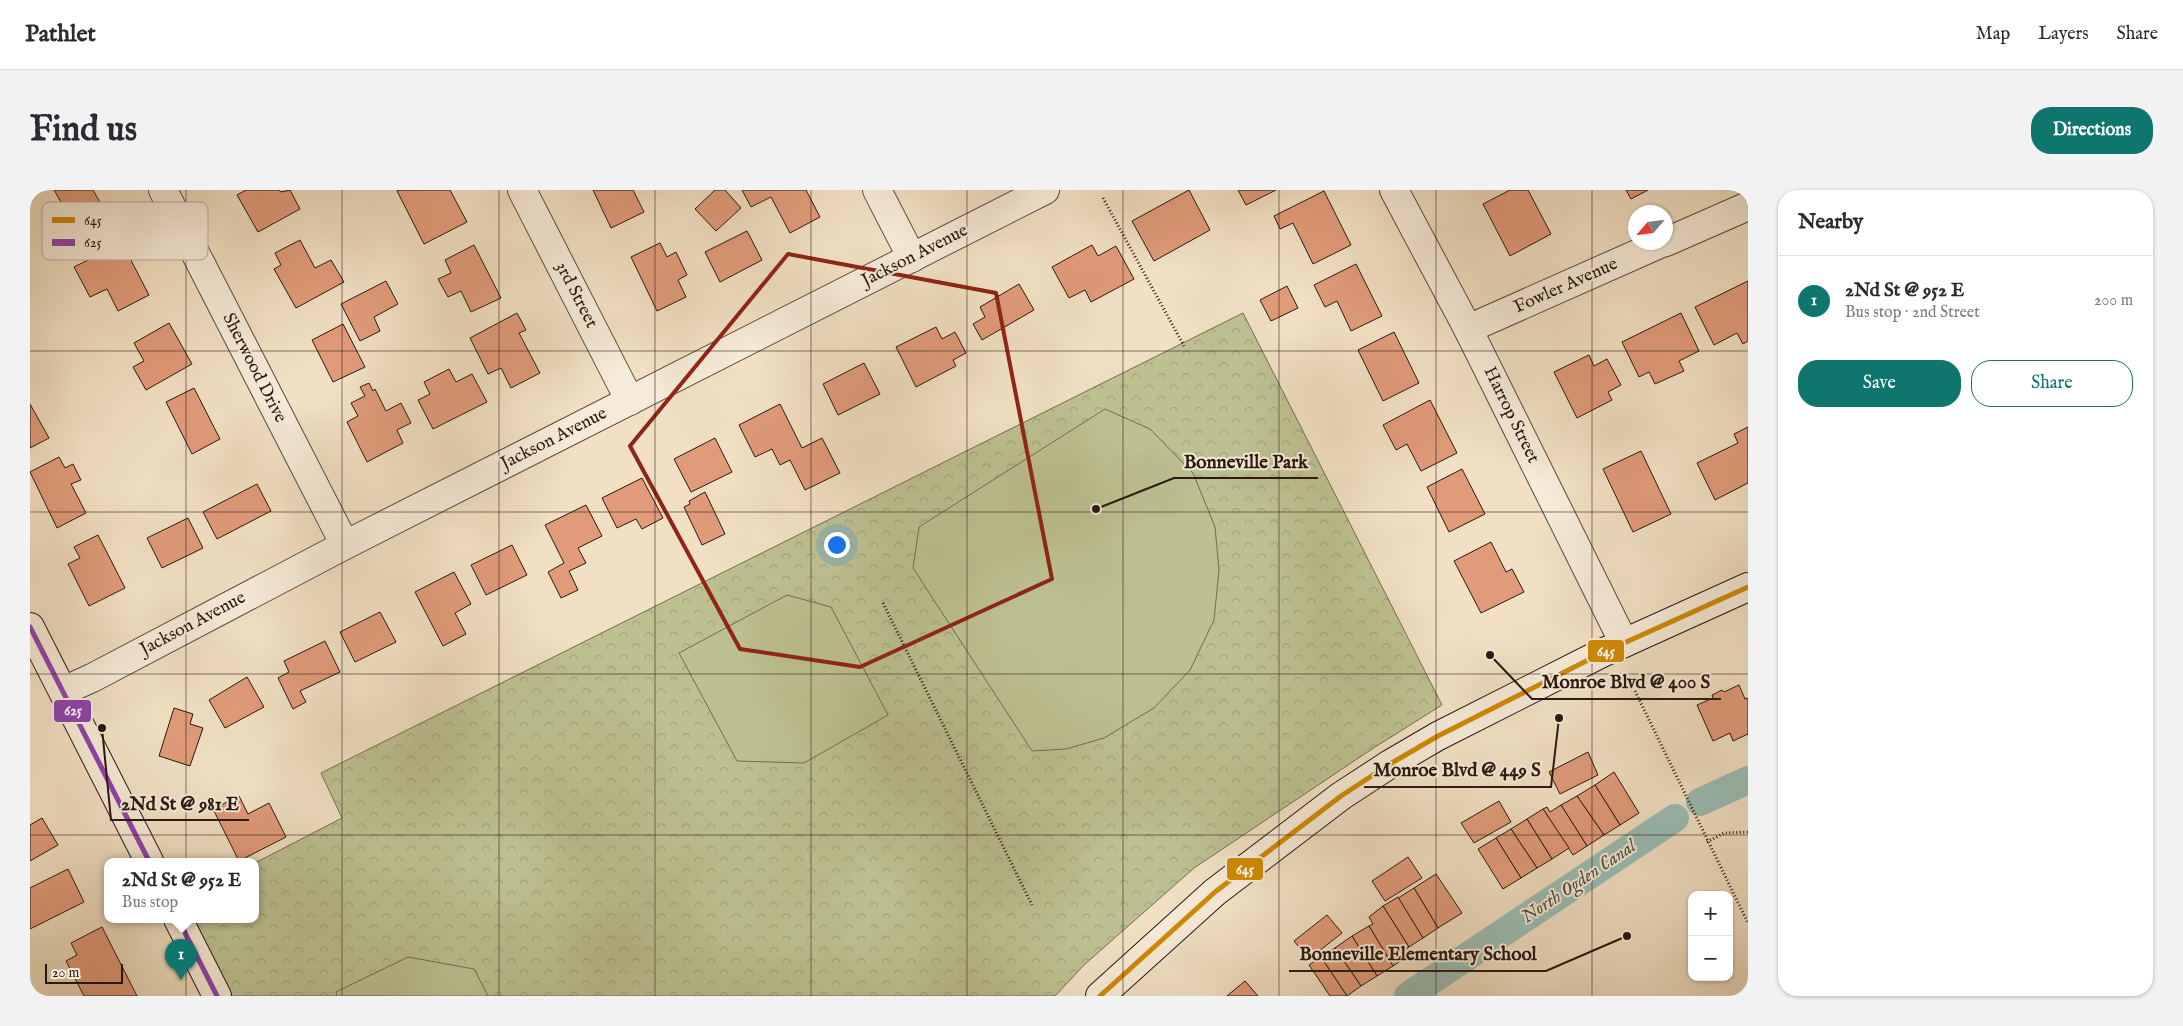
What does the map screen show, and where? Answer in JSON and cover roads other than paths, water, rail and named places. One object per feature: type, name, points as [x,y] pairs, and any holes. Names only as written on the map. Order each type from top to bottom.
[{"type":"street","name":"Sherwood Drive","points":[[163,190],[169,202]]},
{"type":"street","name":"3rd Street","points":[[522,190],[630,401]]},
{"type":"street","points":[[877,190],[912,258]]},
{"type":"street","name":"Jackson Avenue","points":[[63,691],[92,678],[345,545],[1046,190]]},
{"type":"street","name":"Harrop Street","points":[[1394,190],[1468,329],[1624,643]]},
{"type":"street","name":"Fowler Avenue","points":[[1673,239],[1748,206]]},
{"type":"street","name":"Fowler Avenue","points":[[1468,329],[1647,250]]},
{"type":"street","name":"Sherwood Drive","points":[[199,260],[345,545]]},
{"type":"street","points":[[1100,996],[1215,892],[1341,796],[1414,749],[1624,643],[1748,587]]},
{"type":"street","points":[[30,627],[147,858]]},
{"type":"street","points":[[180,923],[217,996]]},
{"type":"waterway","name":"North Ogden Canal","points":[[1700,802],[1748,780]]},
{"type":"waterway","name":"North Ogden Canal","points":[[1408,996],[1675,818]]},
{"type":"place","name":"Bonneville Park","points":[[1096,509]]},
{"type":"place","name":"Monroe Blvd @ 400 S","points":[[1490,655]]},
{"type":"place","name":"Monroe Blvd @ 449 S","points":[[1559,718]]},
{"type":"place","name":"2Nd St @ 981 E","points":[[102,728]]},
{"type":"place","name":"Bonneville Elementary School","points":[[1627,936]]},
{"type":"place","name":"2Nd St @ 952 E","points":[[181,980]]}]
